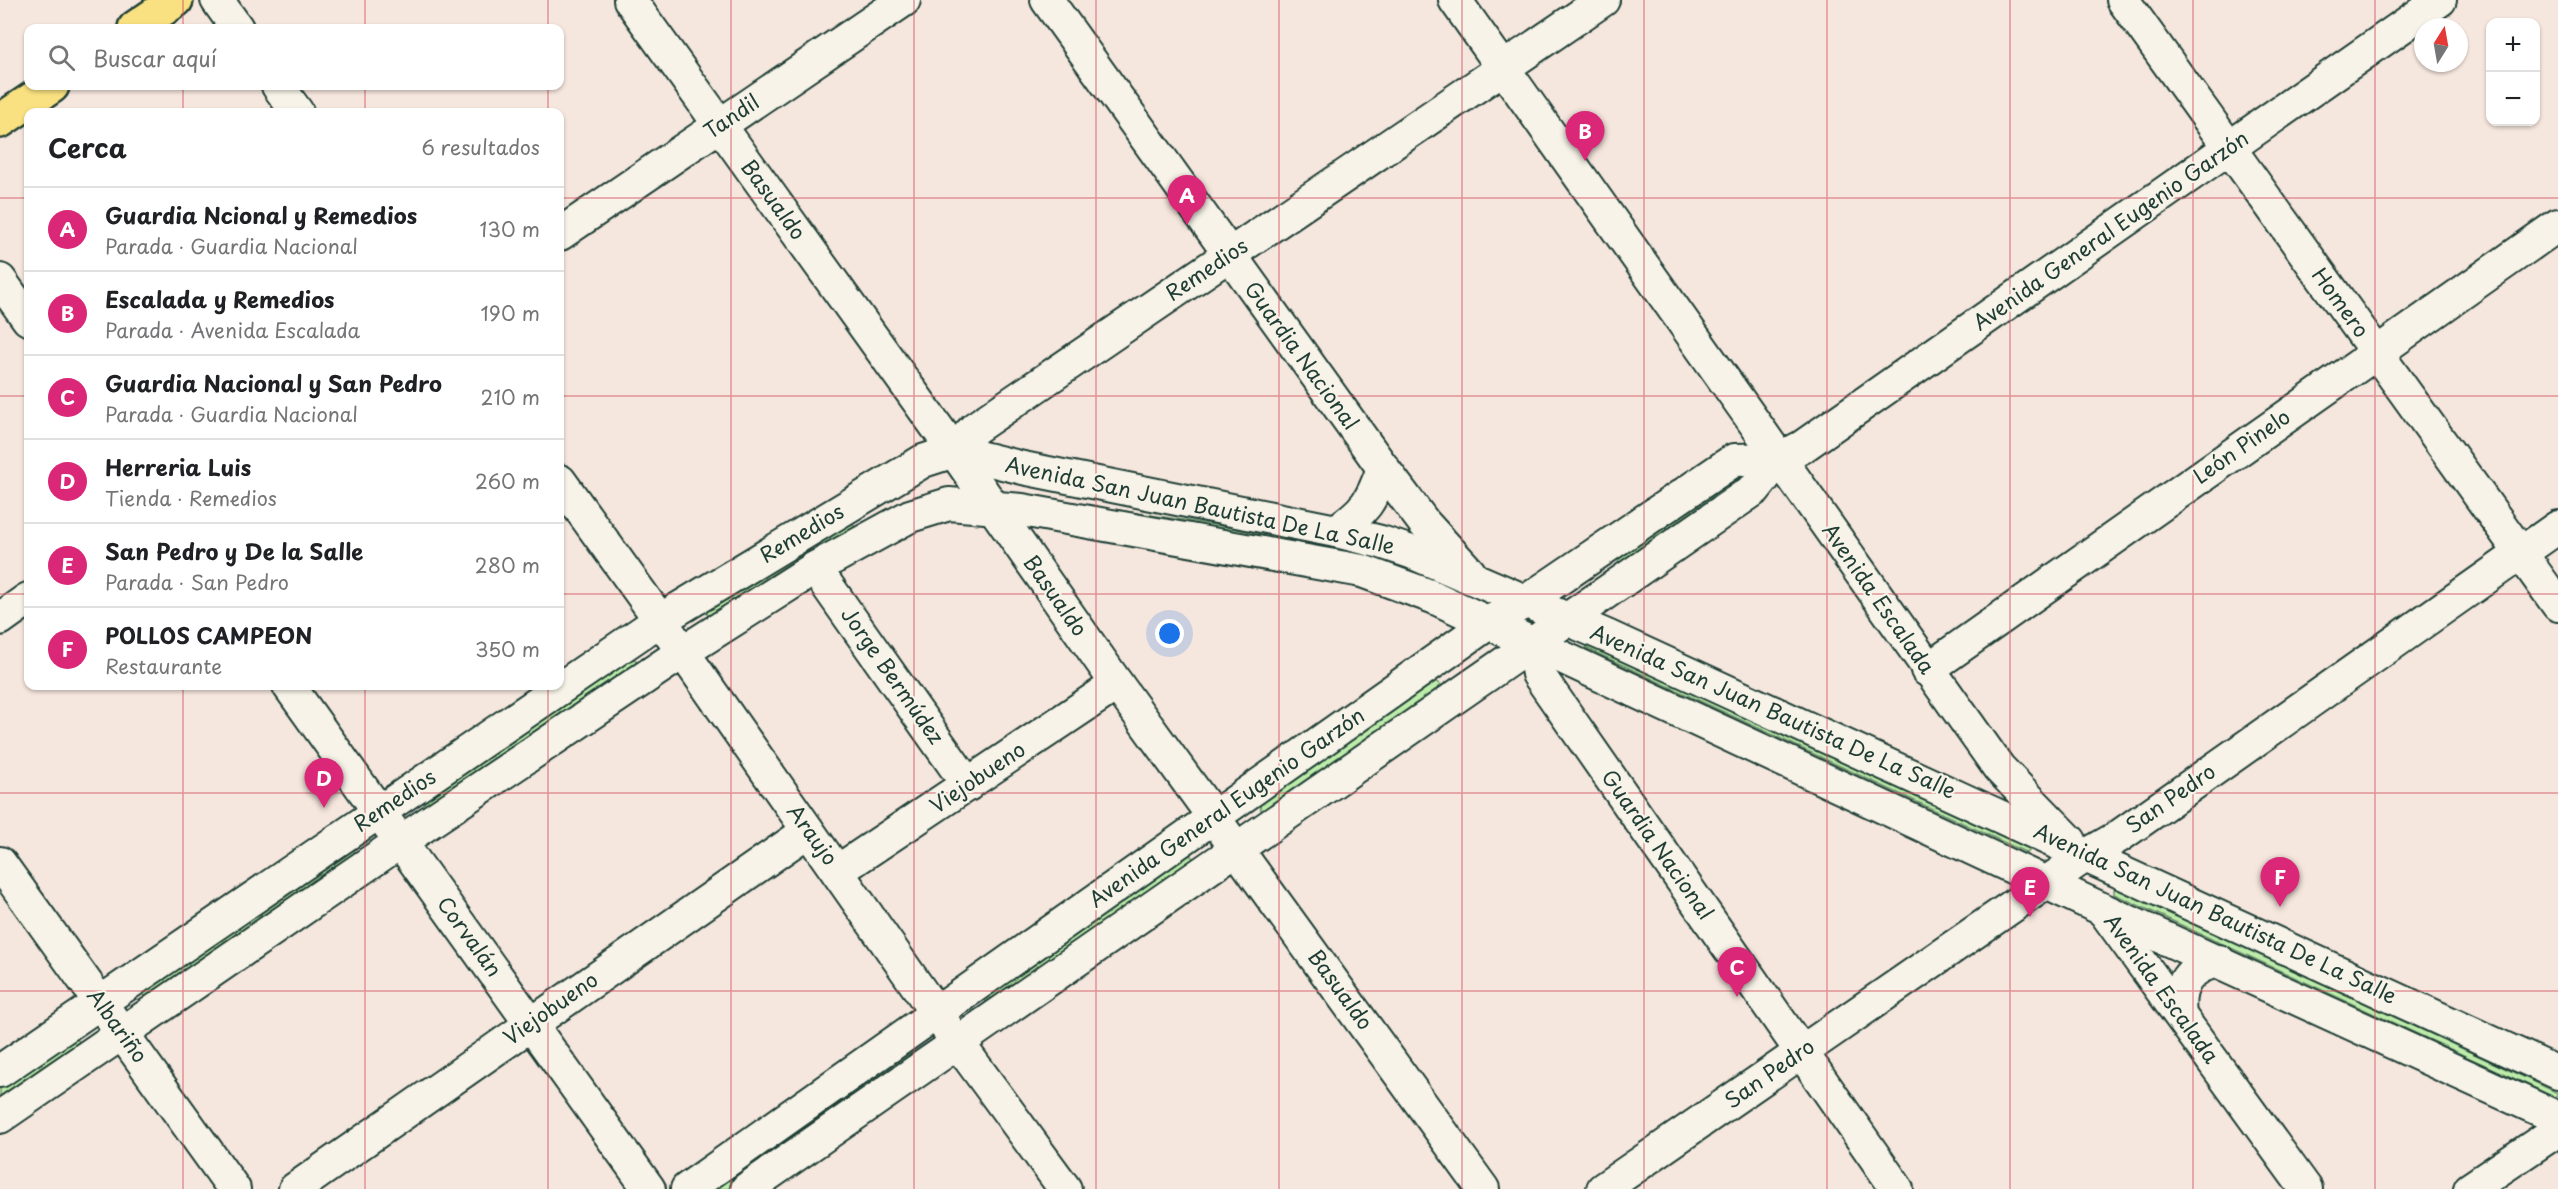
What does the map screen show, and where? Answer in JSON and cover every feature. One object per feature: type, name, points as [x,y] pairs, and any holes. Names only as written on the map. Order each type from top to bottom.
[{"type":"main road","points":[[141,24],[176,0]]},
{"type":"main road","points":[[0,121],[46,90]]},
{"type":"street","points":[[217,0],[234,24]]},
{"type":"street","name":"Basualdo","points":[[630,0],[954,451],[1116,684],[1237,847],[1483,1189]]},
{"type":"street","name":"Tandil","points":[[564,231],[904,0]]},
{"type":"street","name":"Guardia Nacional","points":[[1047,0],[1383,468],[1425,524],[1477,582],[1490,622]]},
{"type":"street","name":"Avenida Escalada","points":[[1455,0],[1927,670],[1999,768],[2085,856],[2101,907],[2306,1189]]},
{"type":"street","name":"Remedios","points":[[564,686],[660,620],[923,461],[954,451],[975,428],[1603,0]]},
{"type":"street","name":"Homero","points":[[2123,0],[2558,605]]},
{"type":"street","name":"Avenida General Eugenio Garzón","points":[[747,1189],[1755,489],[1779,459],[1802,447],[2440,0]]},
{"type":"street","points":[[281,90],[294,108]]},
{"type":"street","name":"León Pinelo","points":[[1927,670],[2558,225]]},
{"type":"street","points":[[0,280],[24,313]]},
{"type":"street","name":"Avenida San Juan Bautista De La Salle","points":[[954,451],[1023,468],[1336,531],[1401,549],[1664,662],[2558,1073]]},
{"type":"street","name":"Avenida General Eugenio Garzón","points":[[687,1189],[1490,622],[1525,602],[1734,460],[1779,459]]},
{"type":"street","points":[[1336,531],[1354,519],[1374,496],[1383,468]]},
{"type":"street","name":"Araujo","points":[[564,487],[838,871],[936,1013],[1065,1189]]},
{"type":"street","name":"Remedios","points":[[0,1117],[400,842],[683,652],[815,568],[910,516],[949,504],[992,506]]},
{"type":"street","name":"Avenida San Juan Bautista De La Salle","points":[[992,506],[1362,571],[1433,597],[2558,1118]]},
{"type":"street","name":"San Pedro","points":[[1603,1189],[2085,856],[2118,837],[2558,526]]},
{"type":"street","name":"Jorge Bermúdez","points":[[815,568],[968,785]]},
{"type":"street","points":[[0,619],[24,602]]},
{"type":"street","name":"Guardia Nacional","points":[[1533,642],[1538,674],[1897,1189]]},
{"type":"street","name":"Viejobueno","points":[[838,871],[1116,684]]},
{"type":"street","name":"Corvalán","points":[[292,690],[649,1189]]},
{"type":"street","name":"Remedios","points":[[0,1071],[558,690]]},
{"type":"street","name":"Viejobueno","points":[[295,1189],[808,831]]},
{"type":"street","name":"Albariño","points":[[0,863],[234,1189]]},
{"type":"street","points":[[2180,1015],[2178,1001],[2181,987],[2188,975],[2197,968],[2219,961]]},
{"type":"street","points":[[2470,1189],[2558,1130]]},
{"type":"green space","points":[[1739,475],[1742,481],[1621,564],[1616,558]]},
{"type":"green space","points":[[1060,501],[1378,550],[1380,556],[1061,507]]},
{"type":"green space","points":[[847,521],[854,526],[854,531],[710,618],[705,611]]},
{"type":"green space","points":[[1592,644],[2030,850],[2027,853],[1586,648]]},
{"type":"green space","points":[[628,657],[636,660],[638,667],[428,807],[422,802],[422,799]]},
{"type":"green space","points":[[1435,680],[1444,687],[1262,813],[1259,803]]},
{"type":"green space","points":[[352,848],[357,855],[148,998],[144,995],[143,989]]},
{"type":"green space","points":[[1186,853],[1195,859],[987,1004],[984,998]]},
{"type":"green space","points":[[2117,888],[2556,1092],[2558,1095],[2554,1097],[2114,894]]},
{"type":"green space","points":[[75,1037],[81,1044],[0,1106],[0,1082]]},
{"type":"green space","points":[[911,1049],[915,1054],[732,1189],[704,1189]]},
{"type":"place","name":"Escalada y Remedios","points":[[1585,161]]},
{"type":"place","name":"Guardia Ncional y Remedios","points":[[1187,225]]},
{"type":"place","name":"Herreria Luis","points":[[324,808]]},
{"type":"place","name":"POLLOS CAMPEON","points":[[2280,907]]},
{"type":"place","name":"San Pedro y De la Salle","points":[[2030,917]]},
{"type":"place","name":"Guardia Nacional y San Pedro","points":[[1737,997]]}]
